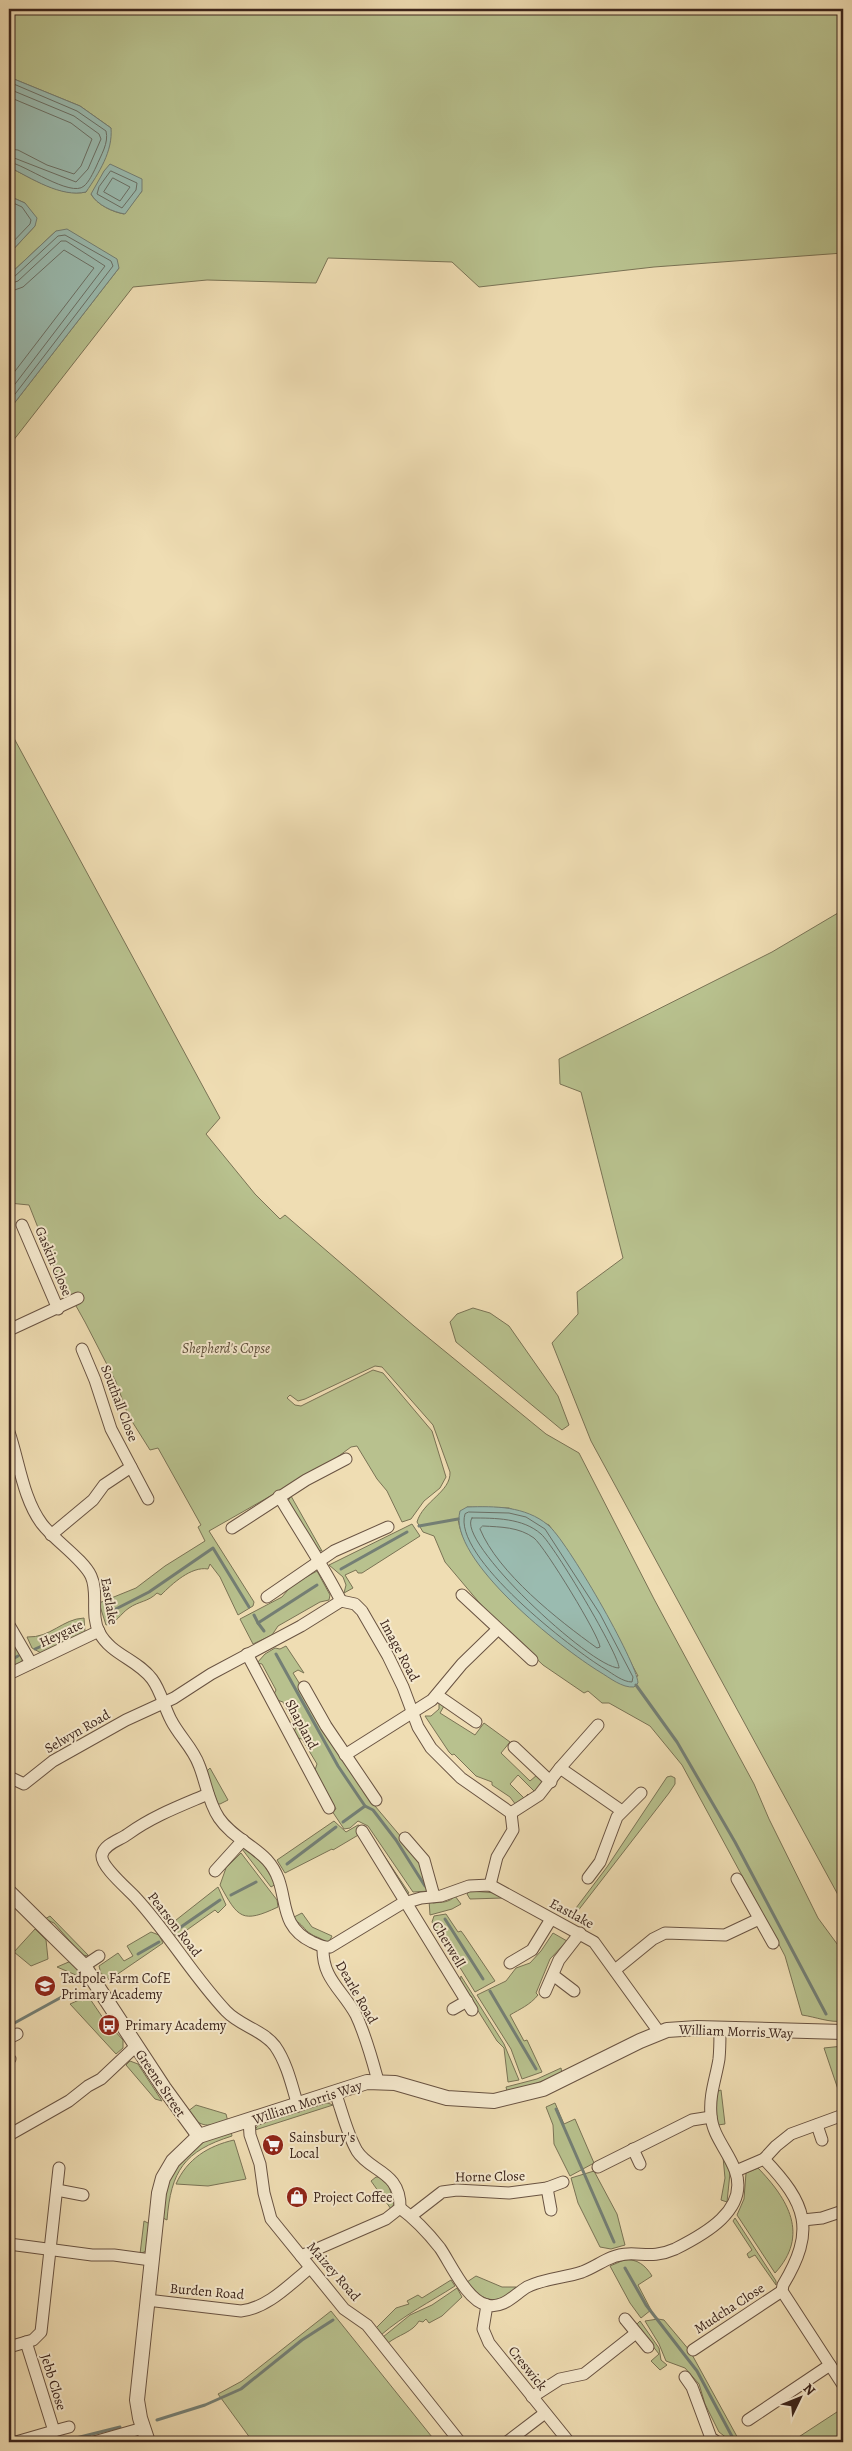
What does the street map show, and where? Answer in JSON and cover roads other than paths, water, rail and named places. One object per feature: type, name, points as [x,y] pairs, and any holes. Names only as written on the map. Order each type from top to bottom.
[{"type":"street","name":"Gaskin Close","points":[[22,1225],[58,1309]]},
{"type":"street","name":"Gaskin Close","points":[[9,1330],[58,1309],[78,1298]]},
{"type":"street","name":"Southall Close","points":[[82,1348],[95,1380],[104,1413],[148,1499]]},
{"type":"street","name":"Eastlake","points":[[9,1432],[11,1445],[35,1513],[51,1535],[82,1565],[91,1577],[94,1588],[94,1615],[99,1631],[117,1653],[149,1676],[176,1730],[197,1759],[208,1794],[220,1820],[268,1861],[276,1873],[290,1926],[298,1935],[323,1947]]},
{"type":"street","points":[[232,1528],[279,1496],[346,1459]]},
{"type":"street","points":[[51,1535],[93,1500],[107,1482],[131,1467]]},
{"type":"street","points":[[163,1704],[247,1654],[302,1626],[342,1601],[327,1572],[318,1563],[279,1496]]},
{"type":"street","points":[[267,1598],[278,1591],[283,1584],[349,1543],[388,1527]]},
{"type":"street","points":[[462,1595],[497,1630],[532,1660]]},
{"type":"street","name":"Image Road","points":[[342,1601],[355,1604],[362,1611],[404,1687],[426,1740],[447,1764],[511,1813]]},
{"type":"street","points":[[9,1626],[31,1663]]},
{"type":"street","points":[[345,1754],[427,1704],[437,1695],[462,1664],[497,1630]]},
{"type":"street","name":"Heygate","points":[[9,1674],[99,1631]]},
{"type":"street","name":"Shapland","points":[[247,1654],[330,1808]]},
{"type":"street","points":[[304,1687],[376,1800]]},
{"type":"street","points":[[437,1695],[476,1722]]},
{"type":"street","name":"Selwyn Road","points":[[9,1777],[24,1784],[53,1761],[126,1720],[163,1704]]},
{"type":"street","points":[[323,1947],[339,1943],[384,1912],[406,1902],[469,1886],[490,1885],[497,1858],[513,1830],[511,1813],[535,1798],[551,1782],[560,1768],[598,1725]]},
{"type":"street","points":[[514,1746],[551,1782]]},
{"type":"street","points":[[560,1768],[622,1811]]},
{"type":"street","points":[[588,1878],[600,1862],[622,1811],[641,1793]]},
{"type":"street","name":"Pearson Road","points":[[208,1794],[174,1807],[142,1824],[106,1847],[102,1853],[102,1860],[227,2012],[274,2045],[284,2063],[298,2106]]},
{"type":"street","points":[[362,1831],[406,1902]]},
{"type":"street","points":[[405,1838],[424,1860],[434,1896]]},
{"type":"street","points":[[215,1871],[243,1840]]},
{"type":"street","points":[[737,1879],[773,1943]]},
{"type":"street","name":"Eastlake","points":[[490,1885],[551,1920],[580,1933],[600,1948],[660,2032]]},
{"type":"street","name":"Greene Street","points":[[9,1892],[84,1966],[136,2046],[199,2136]]},
{"type":"street","name":"Cherwell","points":[[406,1902],[469,2006],[453,2009]]},
{"type":"street","points":[[616,1970],[653,1939],[665,1933],[725,1935],[759,1919]]},
{"type":"street","points":[[510,1963],[532,1950],[551,1920]]},
{"type":"street","points":[[545,1992],[559,1960],[580,1933]]},
{"type":"street","name":"Dearle Road","points":[[323,1947],[323,1962],[326,1972],[356,2015],[378,2081]]},
{"type":"street","points":[[84,1966],[99,1956]]},
{"type":"street","points":[[553,1975],[574,1991]]},
{"type":"street","name":"William Morris Way","points":[[148,2442],[137,2400],[159,2193],[163,2178],[178,2154],[199,2136],[298,2106],[335,2092],[378,2081],[395,2083],[448,2098],[478,2101],[509,2099],[556,2084],[660,2032],[676,2028],[843,2032]]},
{"type":"street","points":[[400,2208],[411,2216],[440,2248],[473,2297],[487,2305],[500,2304],[528,2287],[581,2272],[623,2253],[655,2256],[684,2244],[712,2228],[730,2210],[737,2194],[736,2171],[716,2133],[711,2117],[711,2095],[719,2061],[720,2029]]},
{"type":"street","points":[[9,2135],[69,2101],[88,2086],[101,2079],[136,2046]]},
{"type":"street","points":[[335,2092],[358,2152],[394,2184],[400,2200],[400,2208]]},
{"type":"street","points":[[736,2171],[764,2159],[786,2138],[843,2115]]},
{"type":"street","points":[[598,2167],[692,2120],[711,2117]]},
{"type":"street","name":"Maizey Road","points":[[249,2120],[250,2135],[260,2164],[270,2214],[279,2230],[344,2309],[367,2325],[460,2442]]},
{"type":"street","points":[[817,2125],[822,2140]]},
{"type":"street","points":[[633,2149],[640,2164]]},
{"type":"street","points":[[764,2159],[790,2190],[803,2220],[801,2250],[783,2285],[782,2291],[843,2385]]},
{"type":"street","points":[[9,2347],[36,2338],[42,2328],[58,2168]]},
{"type":"street","name":"Horne Close","points":[[411,2216],[442,2192],[457,2190],[509,2193],[547,2188],[563,2182]]},
{"type":"street","points":[[547,2188],[550,2210]]},
{"type":"street","points":[[56,2190],[83,2195]]},
{"type":"street","points":[[301,2256],[386,2218],[400,2208]]},
{"type":"street","points":[[803,2220],[825,2217],[843,2211]]},
{"type":"street","points":[[9,2244],[152,2260]]},
{"type":"street","name":"Burden Road","points":[[147,2300],[241,2311],[252,2310],[264,2304],[310,2268]]},
{"type":"street","name":"Mudcha Close","points":[[693,2350],[782,2291]]},
{"type":"street","name":"Creswick","points":[[487,2305],[483,2324],[486,2337],[568,2442]]},
{"type":"street","points":[[625,2319],[648,2347]]},
{"type":"street","points":[[532,2397],[560,2379],[584,2374],[636,2333]]},
{"type":"street","name":"Jebb Close","points":[[26,2342],[54,2431]]},
{"type":"street","points":[[748,2420],[830,2365]]},
{"type":"street","points":[[685,2377],[692,2387],[711,2441]]},
{"type":"street","points":[[506,2442],[545,2413]]},
{"type":"street","name":"Jebb Close","points":[[16,2442],[69,2427]]},
{"type":"street","points":[[94,2442],[143,2428]]},
{"type":"water","points":[[9,77],[80,106],[111,128],[110,145],[107,153],[86,192],[76,193],[56,190],[9,167]]},
{"type":"water","points":[[110,164],[142,179],[142,191],[125,214],[115,212],[106,207],[91,194]]},
{"type":"water","points":[[9,196],[25,203],[37,218],[35,226],[9,254]]},
{"type":"water","points":[[67,229],[117,259],[119,268],[9,410],[9,275],[56,231]]},
{"type":"water","points":[[467,1507],[509,1508],[530,1514],[548,1525],[570,1553],[614,1627],[635,1671],[638,1683],[634,1687],[625,1686],[612,1680],[560,1644],[511,1601],[489,1577],[471,1553],[461,1531],[460,1511]]},
{"type":"waterway","points":[[419,1526],[458,1519]]},
{"type":"waterway","points":[[341,1569],[407,1532]]},
{"type":"waterway","points":[[108,1613],[149,1592],[213,1548],[249,1607]]},
{"type":"waterway","points":[[264,1631],[258,1623],[317,1585]]},
{"type":"waterway","points":[[254,1615],[258,1623]]},
{"type":"waterway","points":[[35,1649],[76,1631]]},
{"type":"waterway","points":[[276,1654],[338,1766],[365,1806],[373,1810],[396,1840],[425,1886]]},
{"type":"waterway","points":[[9,1661],[18,1656]]},
{"type":"waterway","points":[[636,1685],[677,1742],[735,1842],[826,2014]]},
{"type":"waterway","points":[[343,1822],[365,1806]]},
{"type":"waterway","points":[[287,1864],[336,1827]]},
{"type":"waterway","points":[[231,1895],[256,1882]]},
{"type":"waterway","points":[[178,1929],[220,1900]]},
{"type":"waterway","points":[[445,1919],[483,1979]]},
{"type":"waterway","points":[[138,1954],[159,1942]]},
{"type":"waterway","points":[[490,1991],[536,2069]]},
{"type":"waterway","points":[[9,2026],[69,1993]]},
{"type":"waterway","points":[[839,2052],[843,2065]]},
{"type":"waterway","points":[[556,2109],[614,2242]]},
{"type":"waterway","points":[[625,2268],[646,2305],[697,2371],[735,2442]]},
{"type":"waterway","points":[[157,2420],[205,2405],[241,2389],[302,2340],[333,2320]]},
{"type":"waterway","points":[[60,2442],[120,2427]]},
{"type":"place","name":"Tadpole Farm CofE Primary Academy","points":[[45,1986]]},
{"type":"place","name":"Primary Academy","points":[[109,2025]]},
{"type":"place","name":"Sainsbury's Local","points":[[273,2145]]},
{"type":"place","name":"Project Coffee","points":[[297,2197]]},
{"type":"park label","name":"Shepherd's Copse","points":[[226,1348]]}]
